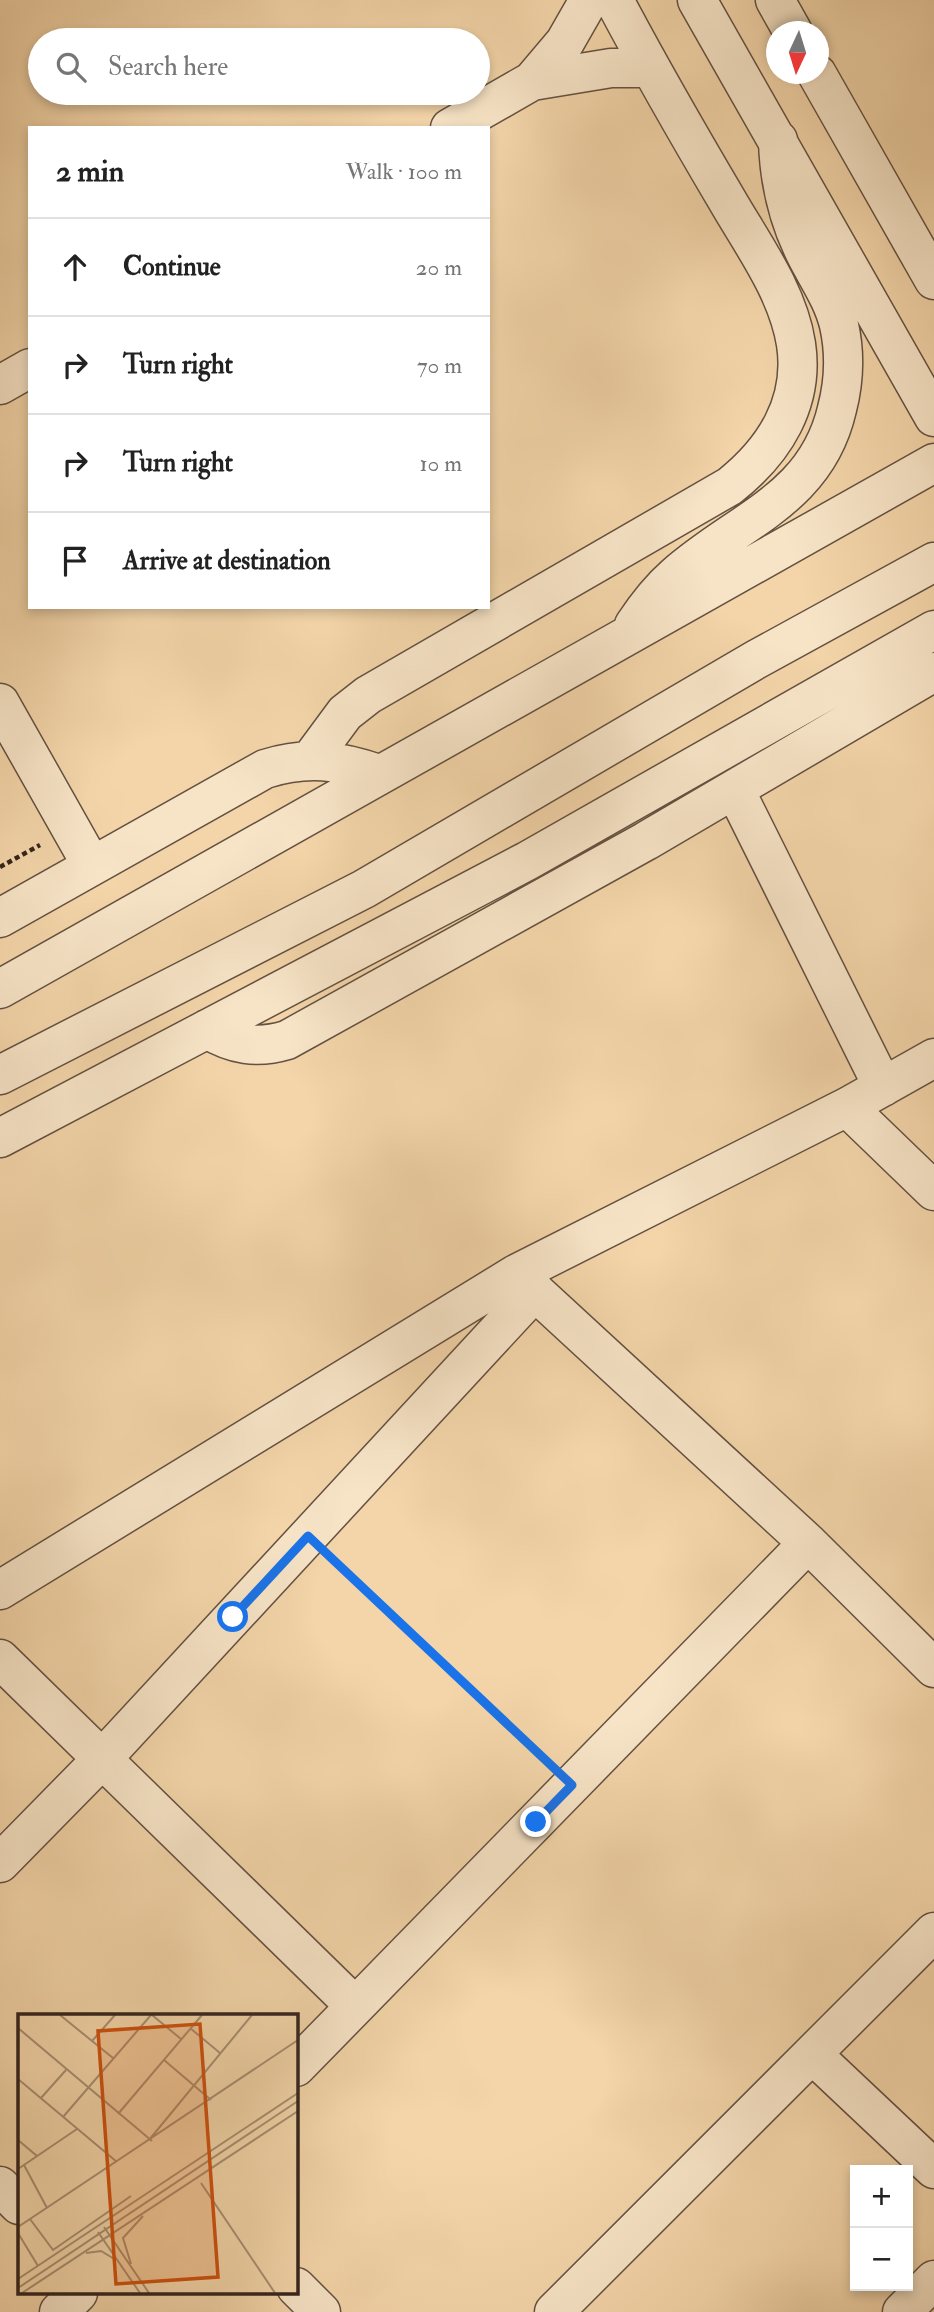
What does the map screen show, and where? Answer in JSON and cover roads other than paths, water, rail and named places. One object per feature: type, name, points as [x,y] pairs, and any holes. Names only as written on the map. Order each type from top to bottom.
[{"type":"street","points":[[453,126],[532,81],[565,42],[589,0]]},
{"type":"street","points":[[311,759],[345,713],[368,695],[730,486],[752,469],[770,449],[784,425],[793,399],[797,372],[796,345],[790,319],[768,271],[614,0]]},
{"type":"street","points":[[697,0],[934,417]]},
{"type":"street","points":[[775,0],[787,21]]},
{"type":"street","points":[[532,81],[611,68],[651,68]]},
{"type":"street","points":[[823,84],[934,280]]},
{"type":"street","points":[[624,639],[650,602],[674,577],[774,506],[800,483],[822,450],[836,416],[842,378],[839,324],[828,294],[808,260],[788,214],[780,177],[778,140]]},
{"type":"street","points":[[885,194],[934,235]]},
{"type":"street","points":[[0,385],[28,369]]},
{"type":"street","points":[[0,989],[934,463]]},
{"type":"street","points":[[0,1075],[364,889],[734,672],[934,562]]},
{"type":"street","points":[[0,1138],[527,860],[934,630]]},
{"type":"street","points":[[206,1028],[237,1044],[271,1045],[287,1040],[735,790],[934,672]]},
{"type":"street","points":[[0,703],[92,866]]},
{"type":"street","points":[[0,918],[265,769],[311,759],[334,761],[379,774]]},
{"type":"street","points":[[735,790],[883,1087]]},
{"type":"street","points":[[0,1590],[526,1283],[934,1058]]},
{"type":"street","points":[[847,1107],[934,1191]]},
{"type":"street","points":[[0,1863],[102,1759],[308,1536],[526,1283]]},
{"type":"street","points":[[526,1283],[808,1543],[934,1668]]},
{"type":"street","points":[[298,2065],[808,1543]]},
{"type":"street","points":[[0,1659],[355,2006]]},
{"type":"street","points":[[554,2312],[934,1932]]},
{"type":"street","points":[[812,2054],[934,2169]]},
{"type":"street","points":[[0,2186],[18,2204]]},
{"type":"street","points":[[902,2312],[934,2280]]},
{"type":"street","points":[[298,2289],[321,2312]]},
{"type":"street","points":[[59,2312],[77,2294]]}]
